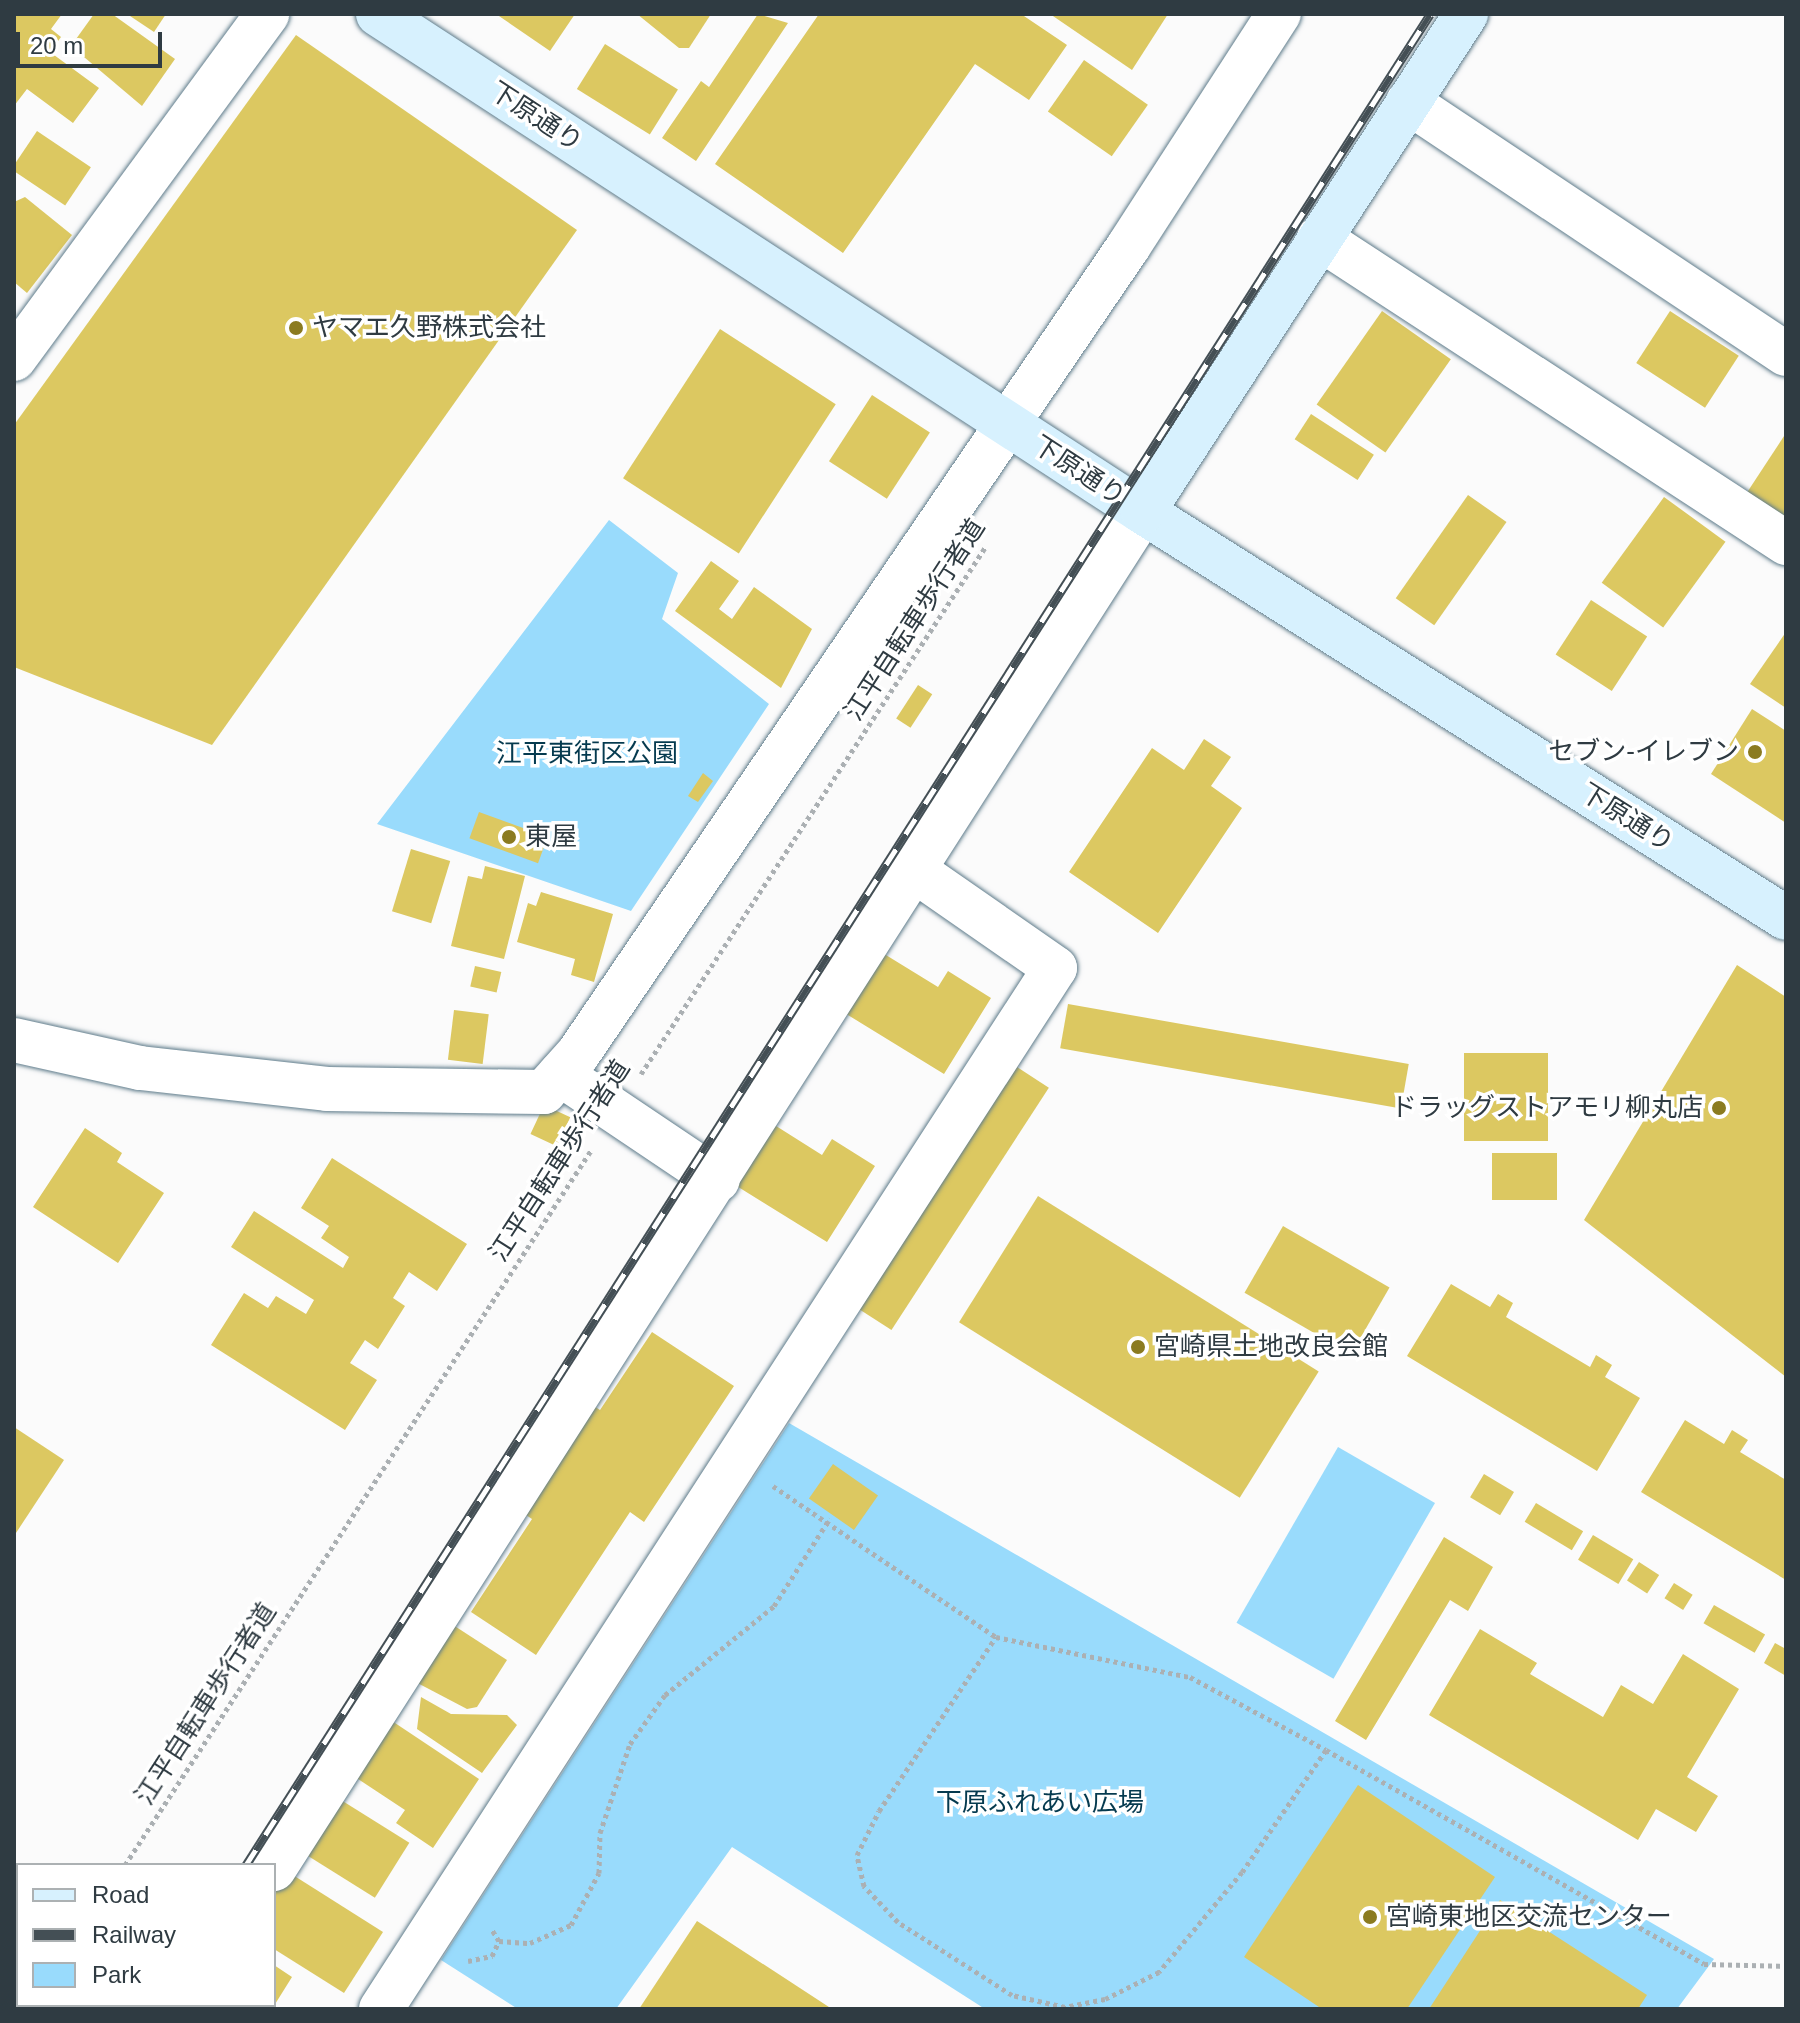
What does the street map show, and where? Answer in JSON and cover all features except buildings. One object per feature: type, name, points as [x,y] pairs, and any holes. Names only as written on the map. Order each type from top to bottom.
[{"type":"street","points":[[14,359],[30,314],[267,14]]},
{"type":"street","name":"下原通り","points":[[378,14],[1143,512],[1786,918]]},
{"type":"street","points":[[14,1040],[140,1068],[327,1089],[488,1096],[544,1092],[560,1074],[1006,422],[1279,14]]},
{"type":"street","points":[[276,1866],[917,872],[1319,238],[1466,14]]},
{"type":"street","points":[[1408,102],[1786,354]]},
{"type":"street","points":[[1319,238],[1786,543]]},
{"type":"street","points":[[381,2009],[1055,968],[917,872]]},
{"type":"street","points":[[560,1074],[718,1180]]},
{"type":"path","name":"江平自転車歩行者道","points":[[126,1863],[991,538]]},
{"type":"path","points":[[768,1483],[996,1637],[1190,1677],[1326,1750],[1704,1964],[1786,1966]]},
{"type":"path","points":[[499,1941],[530,1943],[571,1925],[599,1873],[600,1833],[630,1744],[665,1695],[774,1606],[830,1518]]},
{"type":"path","points":[[996,1637],[857,1855],[864,1886],[898,1922],[1012,1995],[1065,2007],[1105,1999],[1159,1972],[1242,1872],[1326,1750]]},
{"type":"green space","name":"江平東街区公園","points":[[609,520],[678,573],[662,619],[769,704],[631,911],[377,824]]},
{"type":"green space","name":"下原ふれあい広場","points":[[789,1423],[1714,1959],[1677,2009],[985,2009],[732,1847],[616,2009],[518,2009],[441,1960]]},
{"type":"green space","points":[[1338,1447],[1435,1503],[1333,1679],[1236,1623]]},
{"type":"railway","points":[[247,1863],[1430,14]]},
{"type":"place","name":"ヤマエ久野株式会社","points":[[296,328]]},
{"type":"place","name":"セブン-イレブン","points":[[1755,752]]},
{"type":"place","name":"東屋","points":[[509,837]]},
{"type":"place","name":"ドラッグストアモリ柳丸店","points":[[1719,1108]]},
{"type":"place","name":"宮崎県土地改良会館","points":[[1138,1347]]},
{"type":"place","name":"宮崎東地区交流センター","points":[[1370,1917]]}]
